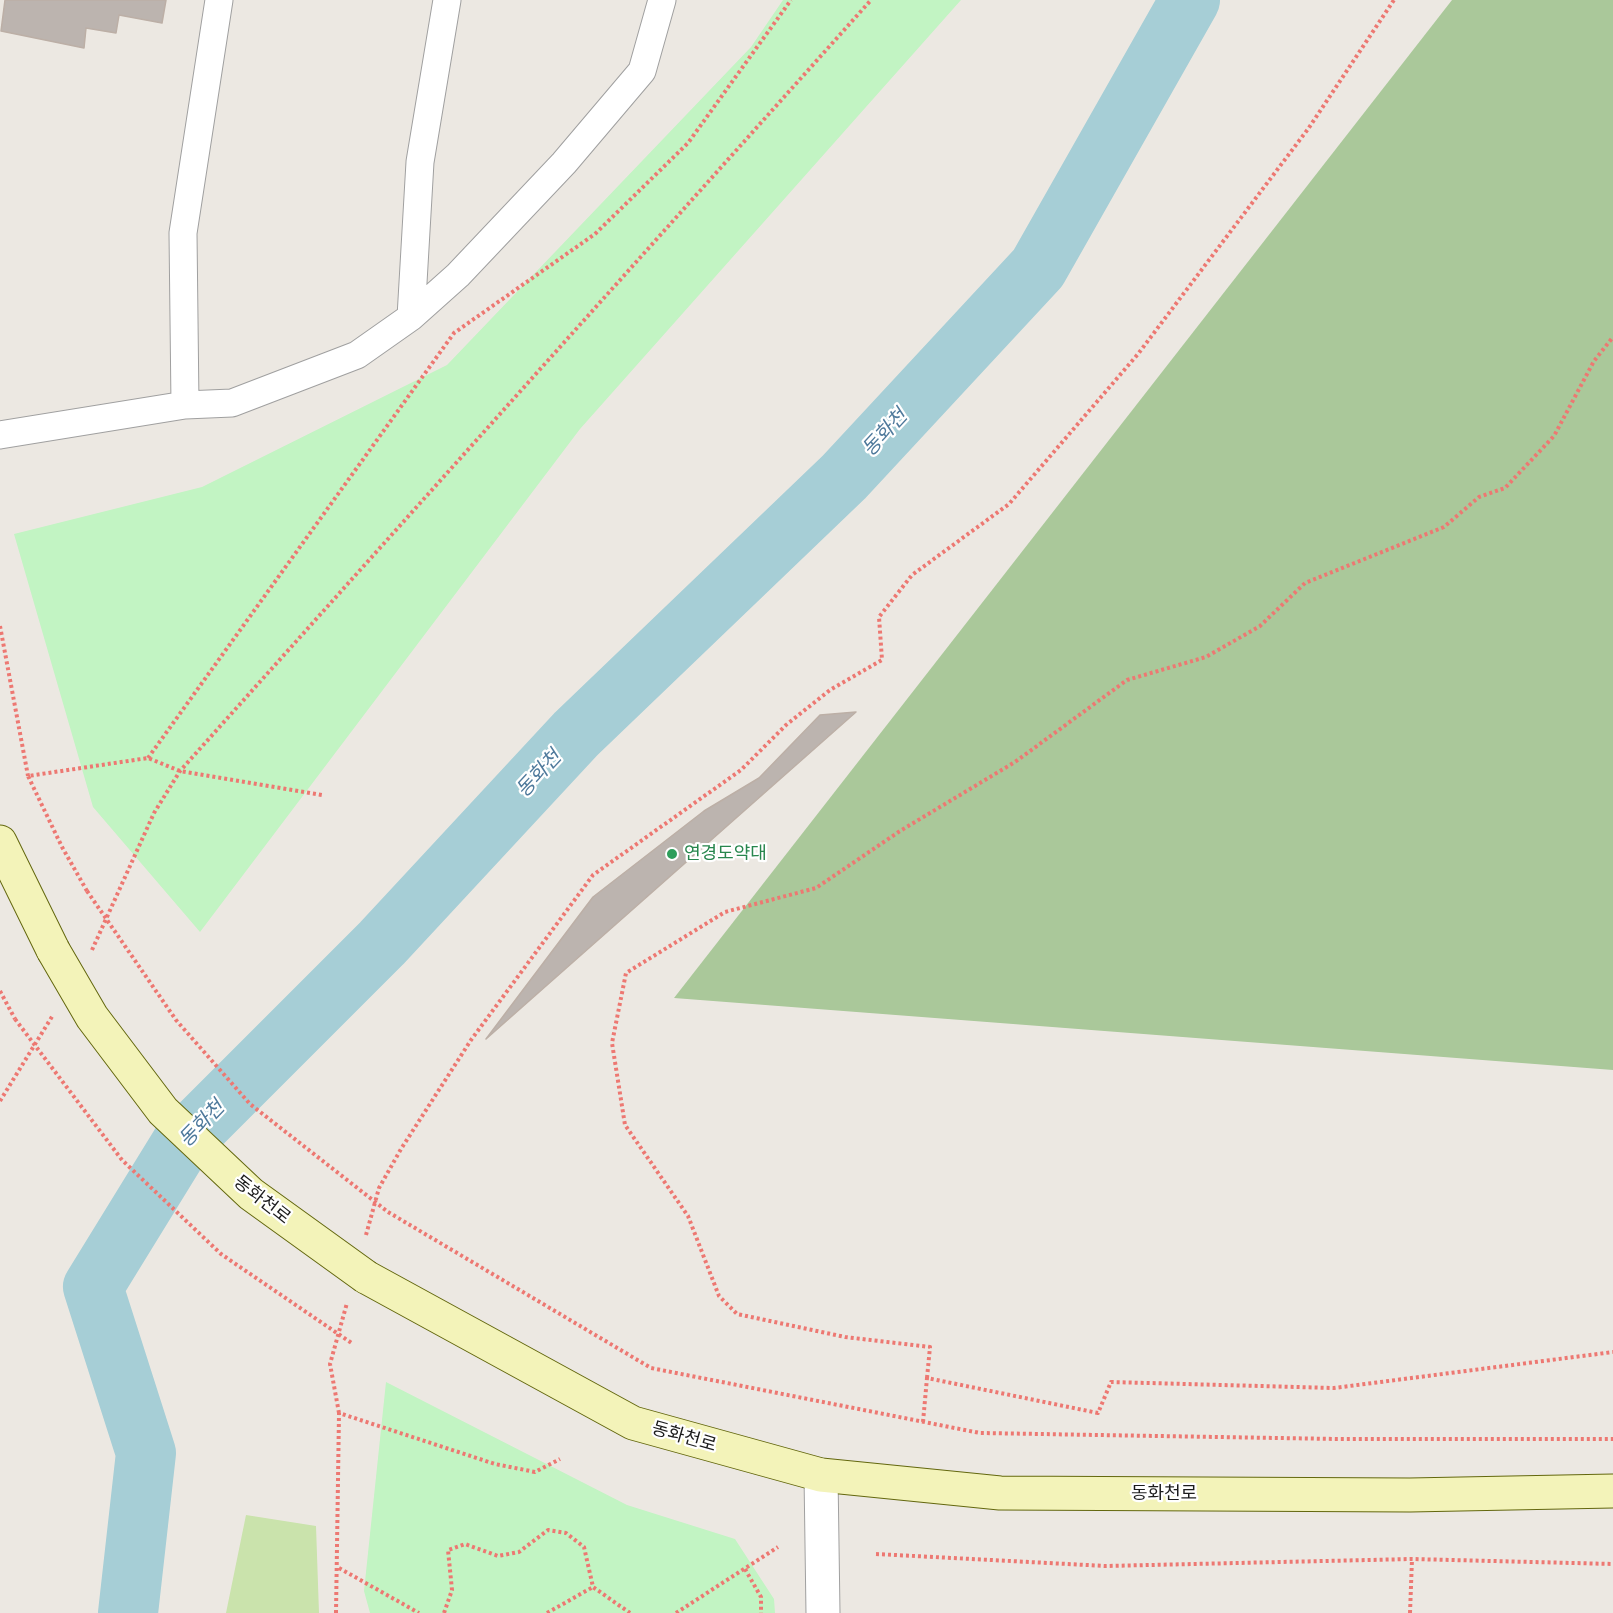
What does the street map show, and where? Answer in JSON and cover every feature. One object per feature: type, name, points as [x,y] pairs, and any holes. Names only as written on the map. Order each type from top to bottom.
[{"type":"main road","name":"동화천로","points":[[0,842],[53,950],[92,1017],[163,1112],[250,1194],[357,1287],[633,1423],[821,1475],[1000,1493],[1410,1495],[1613,1491]]},
{"type":"street","points":[[185,405],[183,233],[219,0]]},
{"type":"street","points":[[411,317],[420,162],[447,0]]},
{"type":"street","points":[[0,435],[185,405],[232,403],[357,355],[411,317],[458,276],[564,163],[642,71],[662,0]]},
{"type":"street","points":[[821,1475],[823,1613]]},
{"type":"path","points":[[148,758],[454,333],[595,234],[688,143],[791,0]]},
{"type":"path","points":[[91,954],[154,813],[180,771],[871,0]]},
{"type":"path","points":[[364,1243],[379,1188],[401,1149],[471,1040],[593,875],[741,770],[786,725],[830,690],[882,660],[879,617],[912,575],[1009,504],[1138,354],[1308,129],[1394,0]]},
{"type":"path","points":[[922,1422],[930,1347],[845,1337],[737,1314],[719,1296],[688,1216],[625,1125],[612,1043],[626,973],[725,912],[816,888],[900,831],[1015,762],[1127,680],[1206,657],[1260,626],[1305,583],[1358,559],[1444,527],[1479,497],[1505,488],[1554,436],[1594,361],[1613,337]]},
{"type":"path","points":[[0,626],[28,776],[62,847],[87,891],[176,1020],[250,1104],[388,1212],[651,1368],[980,1434],[1337,1439],[1613,1439]]},
{"type":"path","points":[[28,776],[148,758],[180,771],[322,795]]},
{"type":"path","points":[[0,991],[15,1019],[122,1160],[221,1254],[352,1344]]},
{"type":"path","points":[[0,1101],[54,1013]]},
{"type":"path","points":[[336,1613],[339,1568],[339,1413],[330,1364],[357,1287]]},
{"type":"path","points":[[927,1378],[1098,1413],[1112,1382],[1334,1388],[1613,1352]]},
{"type":"path","points":[[339,1413],[495,1464],[534,1472],[561,1459]]},
{"type":"path","points":[[444,1613],[452,1590],[448,1550],[465,1544],[498,1556],[519,1552],[548,1530],[566,1533],[584,1547],[593,1587],[630,1613]]},
{"type":"path","points":[[676,1613],[778,1548]]},
{"type":"path","points":[[876,1554],[1106,1566],[1412,1559],[1613,1564]]},
{"type":"path","points":[[1410,1613],[1412,1559]]},
{"type":"path","points":[[339,1568],[419,1613]]},
{"type":"path","points":[[745,1569],[761,1597],[761,1613]]},
{"type":"path","points":[[547,1613],[593,1587]]},
{"type":"green space","points":[[783,0],[961,0],[580,429],[200,932],[93,807],[14,534],[202,487],[447,365],[751,47]]},
{"type":"green space","points":[[1452,0],[1613,0],[1613,1070],[674,998]]},
{"type":"green space","points":[[386,1382],[627,1505],[735,1539],[774,1599],[775,1613],[370,1613],[364,1591]]},
{"type":"green space","points":[[246,1515],[316,1526],[319,1613],[226,1613]]},
{"type":"building","points":[[5,0],[166,0],[162,23],[119,15],[116,33],[86,28],[84,48],[1,31]]},
{"type":"building","name":"연경도약대","points":[[856,712],[486,1039],[593,897],[704,811],[759,778],[820,715]]},
{"type":"waterway","name":"동화천","points":[[128,1613],[146,1453],[93,1287],[181,1144],[382,943],[576,734],[844,477],[1038,268],[1190,0]]},
{"type":"place","name":"연경도약대","points":[[672,854]]}]
